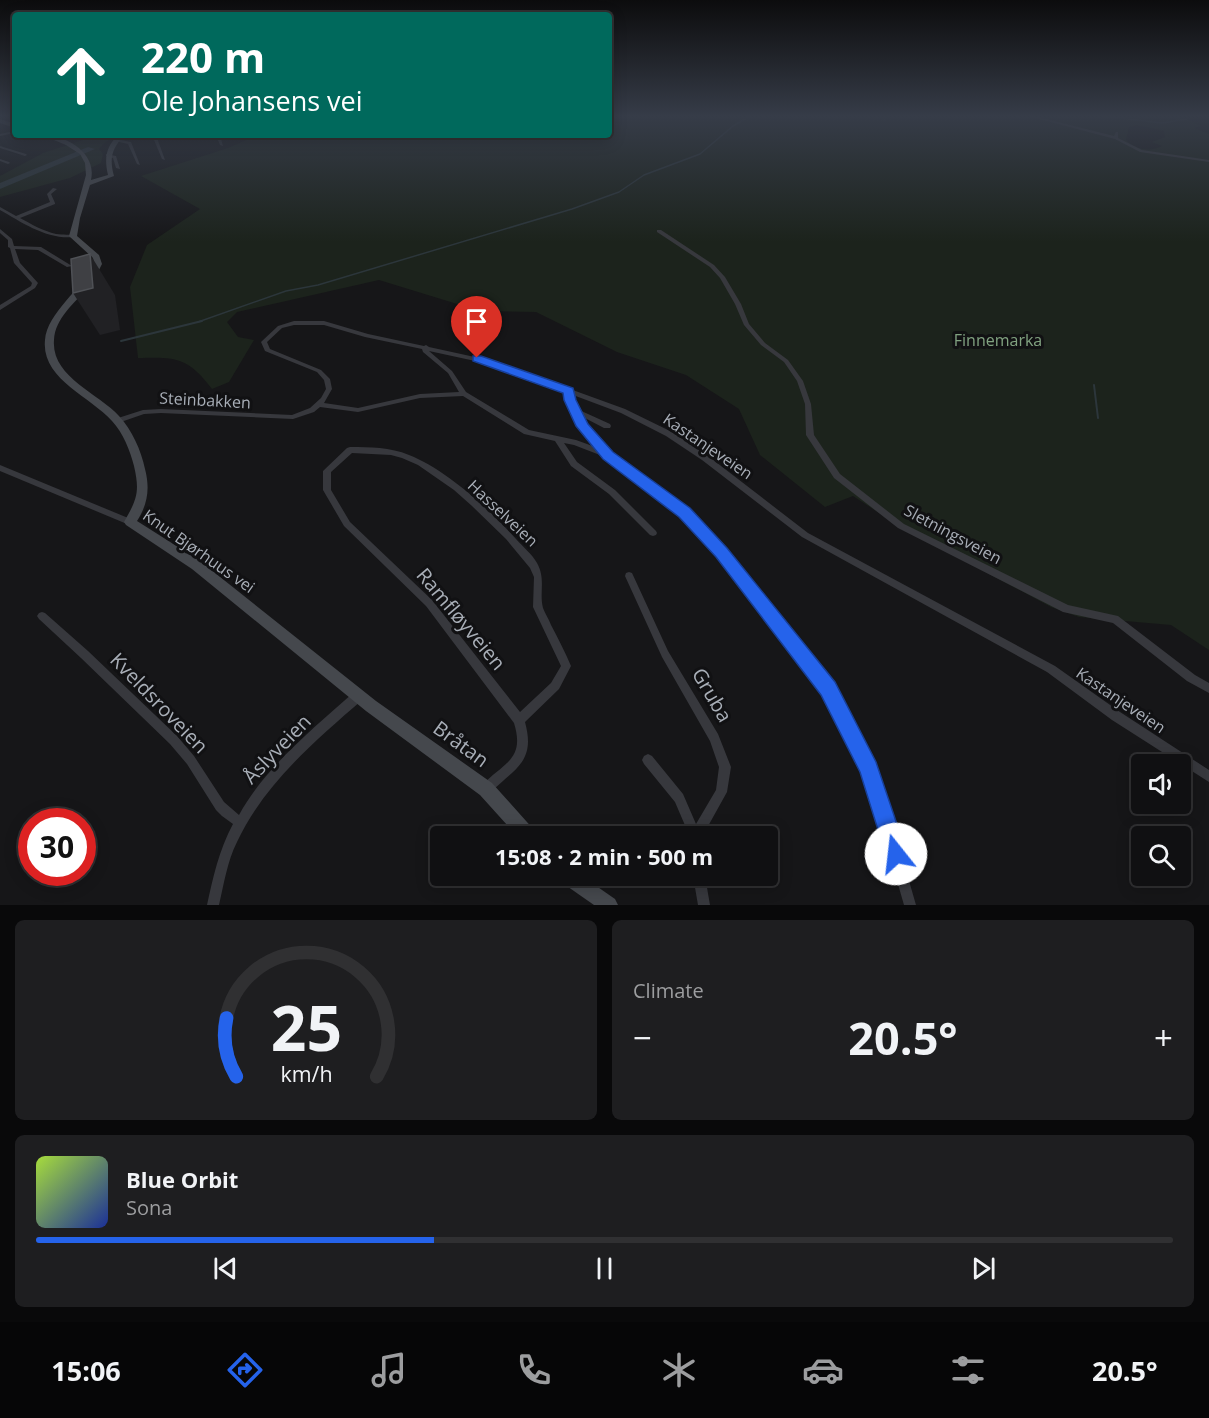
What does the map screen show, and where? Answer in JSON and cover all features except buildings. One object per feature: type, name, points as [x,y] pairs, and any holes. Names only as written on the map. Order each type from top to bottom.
[{"type":"main road","points":[[84,157],[90,171],[89,183],[73,236],[96,257],[98,264],[57,320],[50,338],[50,352],[62,374],[118,421],[136,454],[142,478],[141,505],[130,522]]},
{"type":"main road","points":[[89,183],[111,176],[106,164],[107,157]]},
{"type":"main road","name":"Knut Bjørhuus vei","points":[[130,522],[221,584],[358,696]]},
{"type":"main road","name":"Bråtan","points":[[358,696],[486,789],[519,826]]},
{"type":"main road","points":[[581,886],[609,905]]},
{"type":"street","points":[[115,157],[118,168]]},
{"type":"street","points":[[136,157],[139,164]]},
{"type":"street","points":[[1170,157],[1209,161]]},
{"type":"street","points":[[0,160],[8,163]]},
{"type":"street","points":[[17,217],[53,203],[49,194],[55,189]]},
{"type":"street","points":[[0,208],[61,236],[73,236]]},
{"type":"street","points":[[0,230],[8,236],[17,263],[35,285],[0,308]]},
{"type":"street","name":"Sletningsveien","points":[[659,231],[712,266],[728,286],[746,324],[763,344],[786,361],[800,381],[808,404],[810,435],[837,476],[901,526],[1066,609],[1115,619],[1163,657],[1209,688]]},
{"type":"street","points":[[11,247],[39,248],[69,266]]},
{"type":"street","name":"Kastanjeveien","points":[[318,404],[328,389],[327,379],[319,371],[267,350],[264,342],[280,327],[294,323],[324,323],[367,336],[490,362],[623,411],[669,434],[713,464],[805,535],[1051,669],[1116,716],[1209,776]]},
{"type":"street","points":[[426,347],[424,351],[450,372],[464,394],[527,432],[608,455]]},
{"type":"street","points":[[569,391],[574,410],[583,426],[608,455],[685,513],[722,552],[828,689],[856,741],[875,785],[910,905]]},
{"type":"street","points":[[318,404],[358,410],[420,396],[464,394]]},
{"type":"street","name":"Steinbakken","points":[[118,421],[143,412],[161,411],[293,417],[318,404]]},
{"type":"street","points":[[574,410],[607,426]]},
{"type":"street","points":[[558,439],[574,464],[612,492],[652,533]]},
{"type":"street","name":"Ramfløyveien","points":[[350,450],[327,471],[327,490],[347,524],[429,603],[519,720]]},
{"type":"street","name":"Hasselveien","points":[[350,450],[397,454],[425,465],[484,514],[534,566],[538,577],[538,607],[566,666],[555,686],[519,720]]},
{"type":"street","name":"Knut Bjørhuus vei","points":[[0,468],[130,522]]},
{"type":"street","name":"Gruba","points":[[629,576],[665,654],[714,738],[725,767],[721,792],[702,826]]},
{"type":"street","name":"Kveldsroveien","points":[[42,616],[87,655],[174,741],[198,770],[217,806],[224,813],[241,822]]},
{"type":"street","name":"Åslyveien","points":[[213,905],[220,871],[253,800],[278,768],[358,696]]},
{"type":"street","points":[[486,789],[512,768],[521,757],[524,732],[519,720]]},
{"type":"street","name":"Gruba","points":[[648,760],[680,798],[691,826]]},
{"type":"street","points":[[701,886],[704,905]]},
{"type":"green space","points":[[35,157],[102,157],[101,163],[70,178],[0,197],[0,176]]},
{"type":"green space","name":"Finnemarka","points":[[199,157],[1209,157],[1209,650],[1171,625],[1079,617],[1051,607],[899,526],[853,496],[825,507],[760,455],[739,409],[686,375],[617,352],[536,312],[480,311],[379,280],[237,312],[227,322],[238,337],[254,340],[229,382],[212,389],[196,371],[180,361],[138,358],[130,287],[147,245],[200,209],[141,176]]},
{"type":"waterway","points":[[0,186],[71,157]]},
{"type":"waterway","points":[[198,322],[286,291],[318,285],[572,209],[619,192],[644,175],[691,157]]},
{"type":"waterway","points":[[121,341],[198,322]]},
{"type":"waterway","points":[[1094,385],[1098,418]]},
{"type":"route","points":[[477,358],[569,391],[574,410],[583,426],[608,455],[685,513],[722,552],[828,689],[869,769],[896,854]]}]
